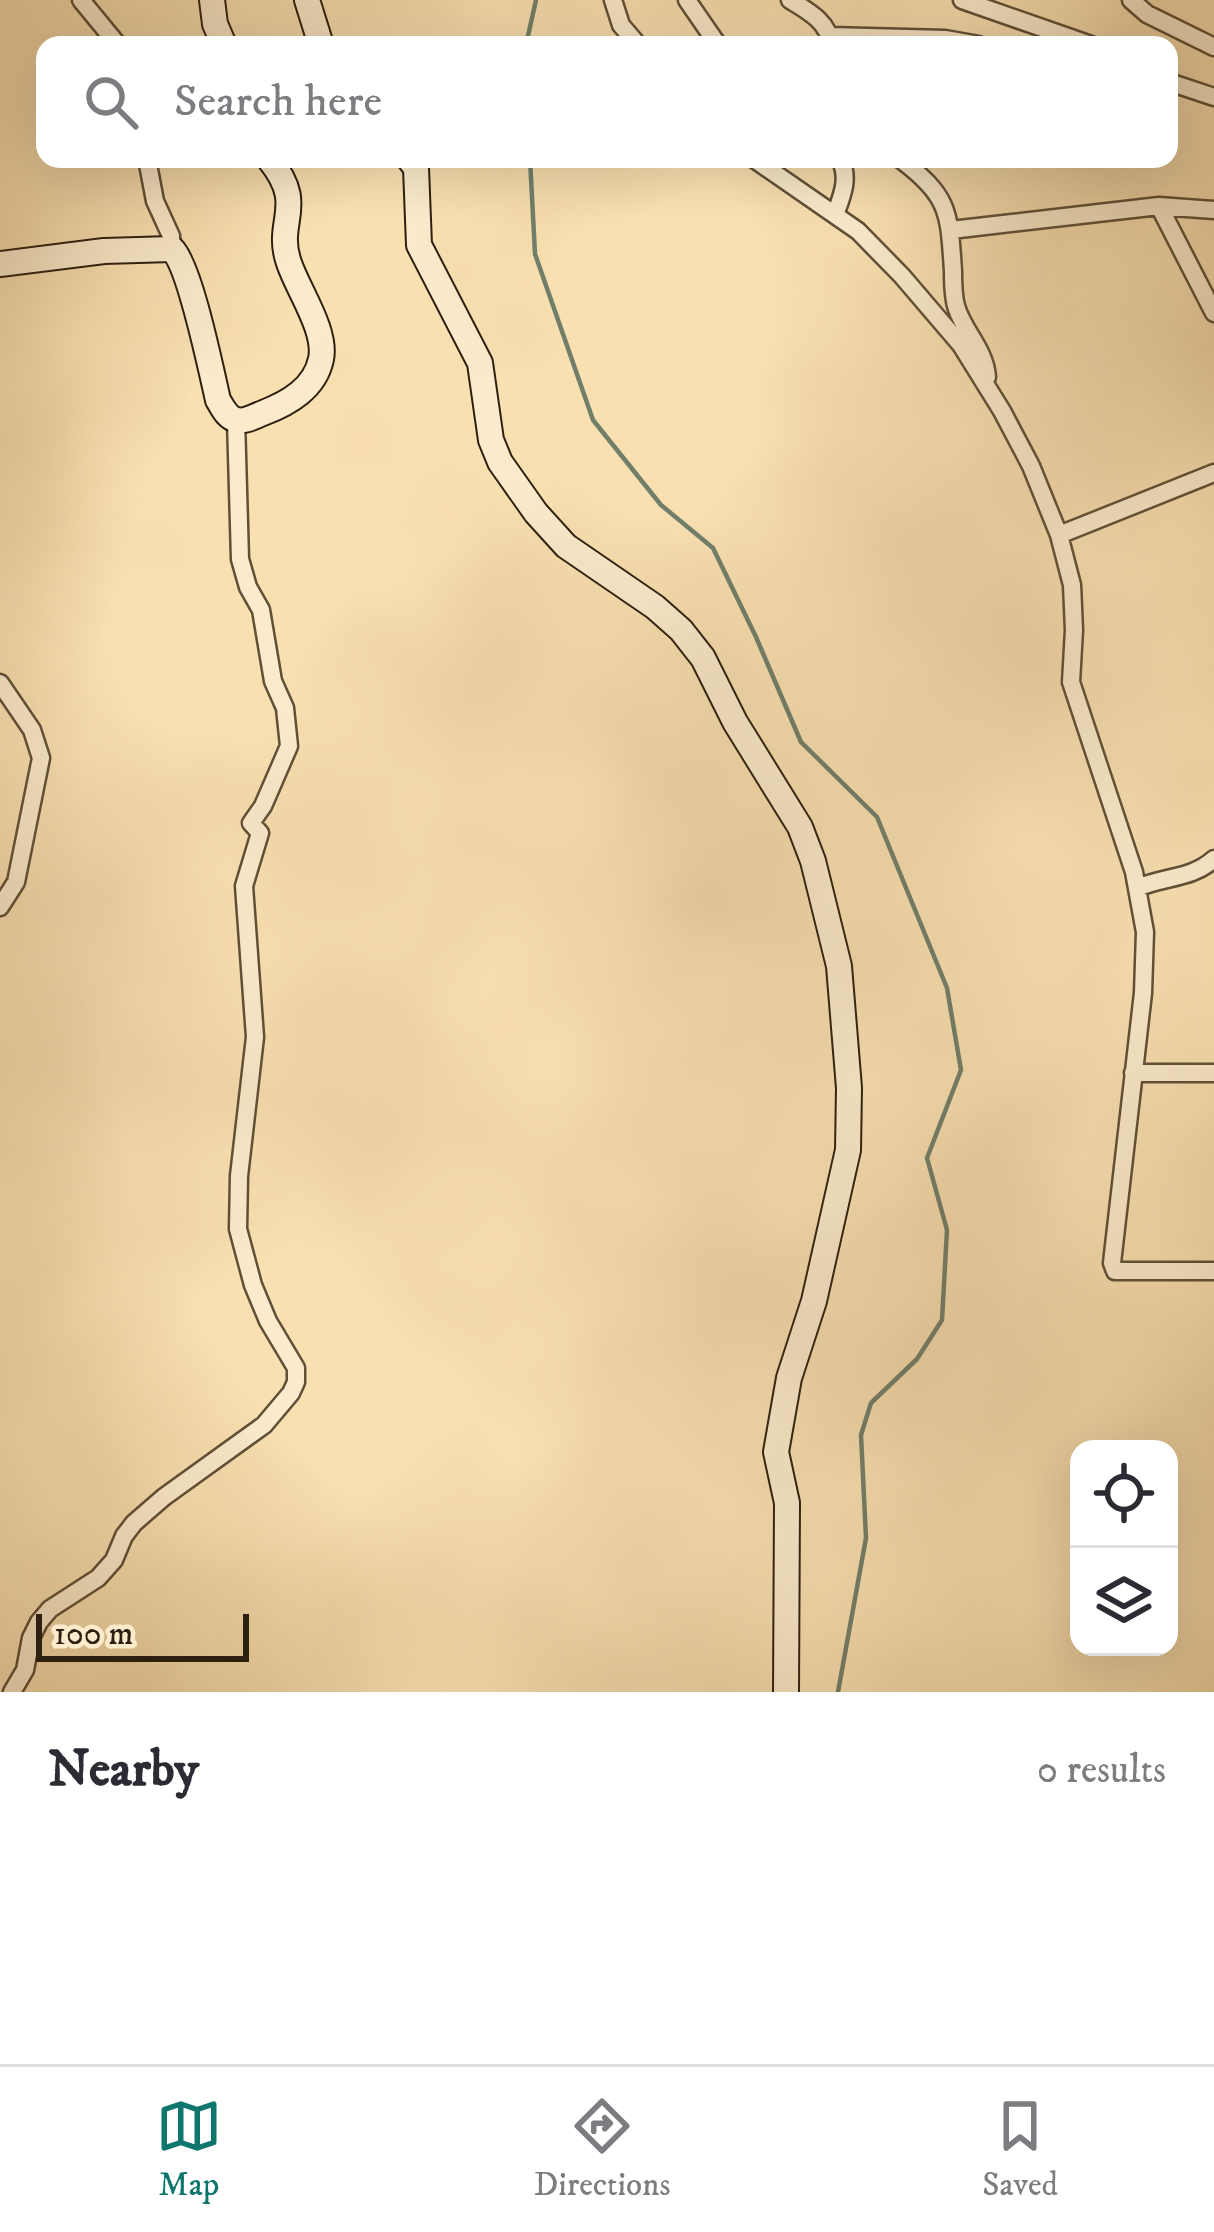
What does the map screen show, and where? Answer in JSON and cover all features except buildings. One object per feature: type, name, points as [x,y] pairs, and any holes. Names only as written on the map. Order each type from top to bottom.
[{"type":"main road","points":[[212,0],[220,36]]},
{"type":"main road","points":[[307,0],[318,36]]},
{"type":"main road","points":[[0,264],[104,251],[172,249],[187,280],[218,400],[228,416],[244,420],[298,396],[321,362],[320,338],[288,261],[289,190],[275,168]]},
{"type":"main road","points":[[416,168],[419,245],[480,363],[490,440],[500,462],[566,546],[681,629],[703,658],[735,722],[800,827],[813,861],[838,966],[849,1088],[848,1150],[814,1301],[789,1378],[776,1452],[788,1503],[786,1692]]},
{"type":"street","points":[[81,0],[111,36]]},
{"type":"street","points":[[614,0],[621,25],[630,36]]},
{"type":"street","points":[[687,0],[712,36]]},
{"type":"street","points":[[962,0],[1065,36]]},
{"type":"street","points":[[1131,0],[1147,14],[1214,47]]},
{"type":"street","points":[[801,3],[828,36]]},
{"type":"street","points":[[1178,82],[1214,97]]},
{"type":"street","points":[[149,168],[172,249]]},
{"type":"street","points":[[767,168],[858,231],[962,345],[1031,466],[1059,535],[1072,585],[1071,682],[1137,888],[1145,932],[1143,993],[1112,1263],[1115,1271],[1214,1271]]},
{"type":"street","points":[[835,215],[845,186],[845,168]]},
{"type":"street","points":[[912,168],[932,184],[943,202],[951,230],[956,307],[986,365],[988,389]]},
{"type":"street","points":[[951,230],[1159,206],[1214,210]]},
{"type":"street","points":[[1159,206],[1214,313]]},
{"type":"street","points":[[12,1692],[25,1670],[31,1638],[50,1609],[98,1578],[134,1523],[263,1425],[296,1382],[296,1368],[253,1285],[238,1228],[238,1176],[255,1037],[244,886],[260,833],[251,823],[290,746],[261,610],[240,559],[236,420]]},
{"type":"street","points":[[1059,535],[1214,473]]},
{"type":"street","points":[[0,683],[32,730],[41,758],[16,882],[0,907]]},
{"type":"street","points":[[1137,888],[1196,872],[1214,859]]},
{"type":"street","points":[[1133,1073],[1214,1073]]},
{"type":"waterway","points":[[528,36],[536,0]]},
{"type":"waterway","points":[[530,168],[535,254],[593,420],[661,505],[713,548],[801,742],[877,817],[947,988],[961,1070],[927,1158],[947,1230],[942,1320],[917,1359],[871,1403],[861,1435],[866,1538],[838,1692]]}]
